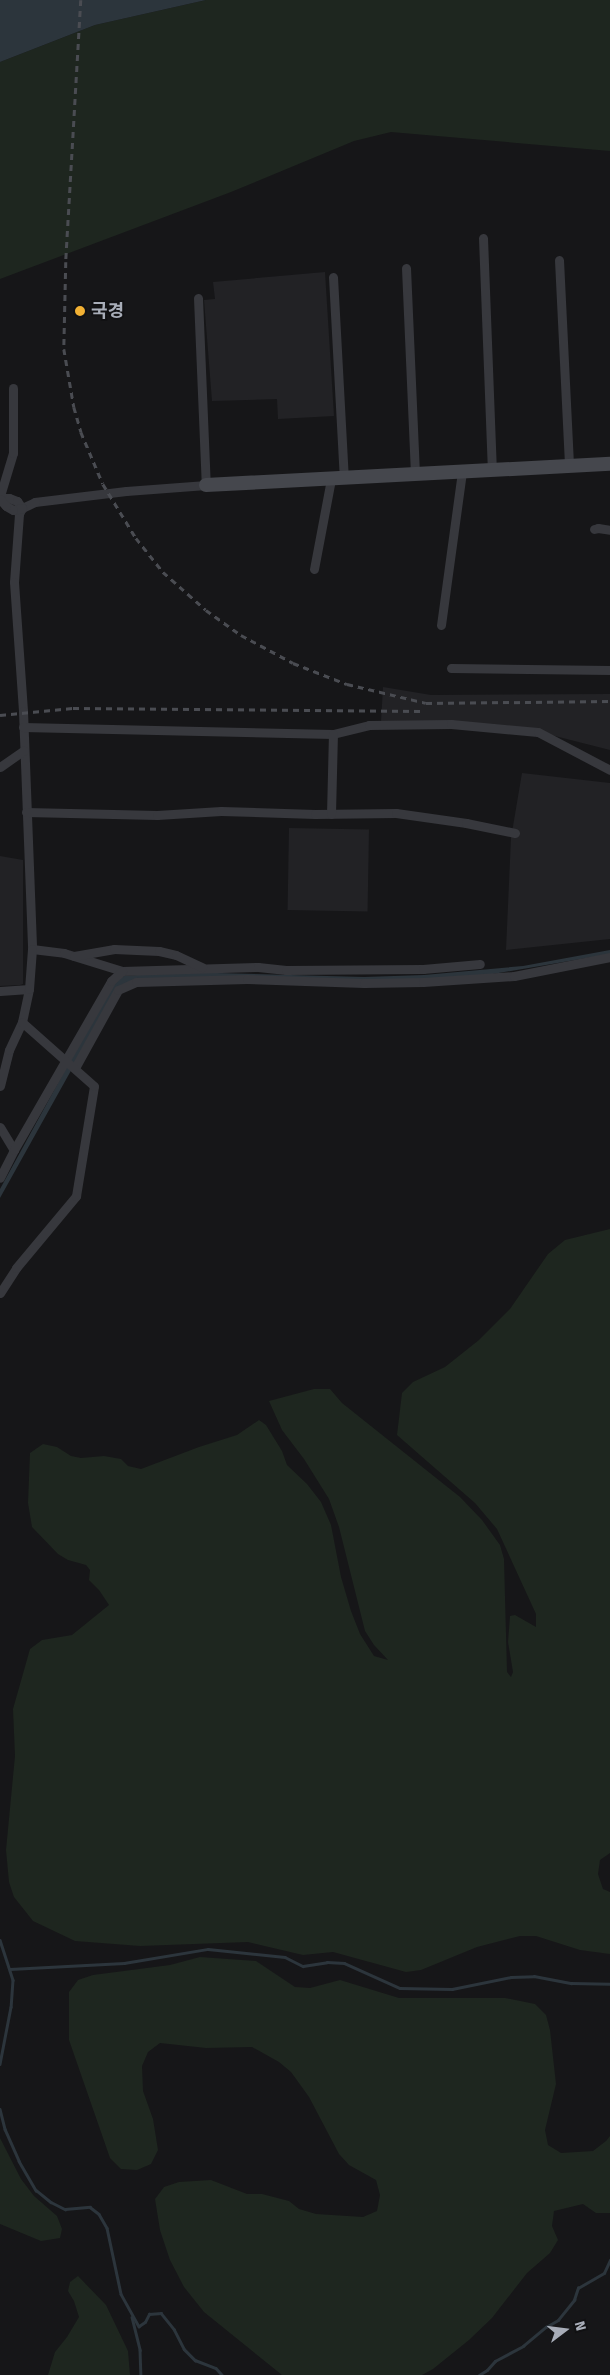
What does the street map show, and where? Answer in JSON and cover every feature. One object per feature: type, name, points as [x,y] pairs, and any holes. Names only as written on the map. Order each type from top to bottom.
[{"type":"street","points":[[483,238],[492,470]]},
{"type":"street","points":[[558,260],[569,466]]},
{"type":"street","points":[[406,268],[415,474]]},
{"type":"street","points":[[314,569],[337,478],[333,277]]},
{"type":"street","points":[[198,298],[206,485]]},
{"type":"street","points":[[13,388],[13,453],[0,498],[6,506],[14,510],[35,502],[126,491],[206,485],[610,464]]},
{"type":"street","points":[[441,625],[462,472]]},
{"type":"street","points":[[0,1086],[9,1050],[22,1022],[32,949],[24,727],[14,582],[22,508]]},
{"type":"street","points":[[594,529],[610,530]]},
{"type":"street","points":[[451,668],[610,670]]},
{"type":"street","points":[[24,727],[333,734],[369,725],[451,724],[538,732],[610,770]]},
{"type":"street","points":[[331,814],[333,734]]},
{"type":"street","points":[[0,768],[24,750]]},
{"type":"street","points":[[26,812],[157,815],[221,811],[331,814],[396,813],[466,823],[515,834]]},
{"type":"street","points":[[32,949],[72,956],[122,971],[258,967],[286,970],[423,969],[480,964]]},
{"type":"street","points":[[72,956],[114,949],[159,950],[176,955],[204,968]]},
{"type":"street","points":[[0,1178],[14,1150],[118,990],[136,982],[247,979],[364,983],[423,982],[514,976],[610,957]]},
{"type":"street","points":[[71,1065],[111,981],[122,971]]},
{"type":"street","points":[[0,991],[28,989]]},
{"type":"street","points":[[0,1293],[16,1268],[76,1196],[94,1086],[22,1022]]},
{"type":"street","points":[[0,1127],[14,1150]]},
{"type":"shaded area","points":[[0,0],[206,0],[95,25],[0,62]]},
{"type":"shaded area","points":[[206,0],[610,0],[610,151],[391,132],[354,141],[231,192],[0,279],[0,62],[95,25]]},
{"type":"shaded area","points":[[325,272],[334,416],[278,419],[277,399],[212,401],[204,300],[215,299],[213,282]]},
{"type":"shaded area","points":[[383,687],[431,695],[610,694],[610,750],[551,735],[381,721]]},
{"type":"shaded area","points":[[522,773],[610,783],[610,939],[506,950],[511,838]]},
{"type":"shaded area","points":[[289,828],[369,829],[368,911],[288,910]]},
{"type":"shaded area","points":[[0,856],[23,860],[23,984],[20,985],[0,986]]},
{"type":"shaded area","points":[[610,950],[610,954],[487,975],[425,979],[125,984],[102,1015],[0,1198],[0,1189],[108,992],[117,980],[124,976],[177,972],[364,977],[424,975],[523,966]]},
{"type":"shaded area","points":[[610,1229],[610,1853],[600,1860],[598,1874],[603,1889],[610,1892],[610,1954],[580,1950],[536,1936],[520,1936],[477,1947],[421,1970],[406,1972],[333,1952],[303,1955],[248,1942],[140,1946],[75,1941],[33,1921],[14,1897],[9,1882],[6,1850],[15,1756],[13,1709],[30,1649],[42,1640],[72,1635],[109,1605],[99,1590],[89,1580],[90,1570],[86,1565],[68,1560],[58,1554],[32,1527],[28,1503],[30,1453],[43,1444],[57,1447],[71,1456],[81,1458],[104,1456],[121,1459],[128,1466],[141,1469],[237,1435],[259,1420],[266,1425],[282,1451],[287,1465],[307,1484],[321,1502],[331,1525],[341,1577],[360,1634],[374,1656],[388,1660],[374,1645],[365,1631],[339,1527],[329,1499],[304,1459],[282,1430],[269,1401],[314,1389],[330,1389],[342,1403],[460,1497],[482,1520],[500,1545],[504,1559],[507,1672],[511,1677],[513,1672],[508,1642],[510,1616],[515,1615],[536,1627],[536,1614],[497,1529],[475,1503],[397,1435],[402,1393],[413,1382],[445,1367],[479,1340],[510,1309],[548,1254],[565,1240]]},
{"type":"shaded area","points":[[200,1957],[256,1961],[295,1987],[310,1988],[340,1980],[399,1998],[505,1998],[535,2004],[546,2015],[550,2030],[556,2084],[545,2130],[548,2145],[561,2153],[593,2151],[610,2136],[610,2213],[596,2213],[583,2204],[554,2211],[552,2226],[558,2240],[550,2253],[527,2273],[492,2318],[469,2340],[433,2369],[422,2375],[282,2375],[204,2312],[184,2287],[170,2260],[160,2230],[155,2199],[164,2187],[179,2182],[211,2180],[247,2194],[262,2194],[289,2201],[299,2209],[316,2214],[363,2217],[377,2211],[380,2195],[376,2180],[349,2165],[339,2154],[309,2097],[291,2072],[279,2062],[252,2047],[206,2048],[160,2043],[148,2052],[142,2066],[143,2091],[153,2119],[158,2150],[151,2164],[137,2170],[121,2169],[110,2158],[69,2040],[69,1992],[78,1980],[93,1975],[170,1965]]},
{"type":"shaded area","points":[[0,2138],[21,2179],[34,2196],[57,2216],[62,2229],[60,2238],[41,2241],[0,2224]]},
{"type":"shaded area","points":[[78,2276],[106,2305],[128,2351],[130,2375],[48,2375],[55,2352],[79,2317],[74,2301],[68,2291],[70,2282]]},
{"type":"waterway","points":[[0,1940],[13,1980],[11,2007],[0,2064]]},
{"type":"waterway","points":[[10,1969],[124,1963],[208,1949],[285,1957],[303,1966],[327,1962],[344,1963],[400,1988],[452,1989],[511,1977],[534,1976],[571,1983],[610,1984]]},
{"type":"waterway","points":[[0,2109],[5,2129],[19,2161],[36,2190],[51,2202],[65,2209],[90,2207],[99,2214],[107,2228],[121,2294],[139,2326],[145,2322],[149,2314],[161,2313],[174,2329],[184,2349],[195,2360],[216,2368],[222,2375]]},
{"type":"waterway","points":[[479,2375],[487,2370],[495,2361],[523,2346],[546,2327],[558,2320],[574,2300],[578,2288],[604,2273],[610,2260]]},
{"type":"waterway","points":[[132,2317],[140,2350],[141,2375]]},
{"type":"railway","points":[[81,0],[66,262],[64,349],[74,407],[81,432],[103,484],[136,538],[163,572],[206,610],[241,635],[293,663],[347,684],[426,703],[610,701]]},
{"type":"railway","points":[[0,715],[73,708],[420,711]]},
{"type":"place","name":"국경","points":[[80,311]]}]
